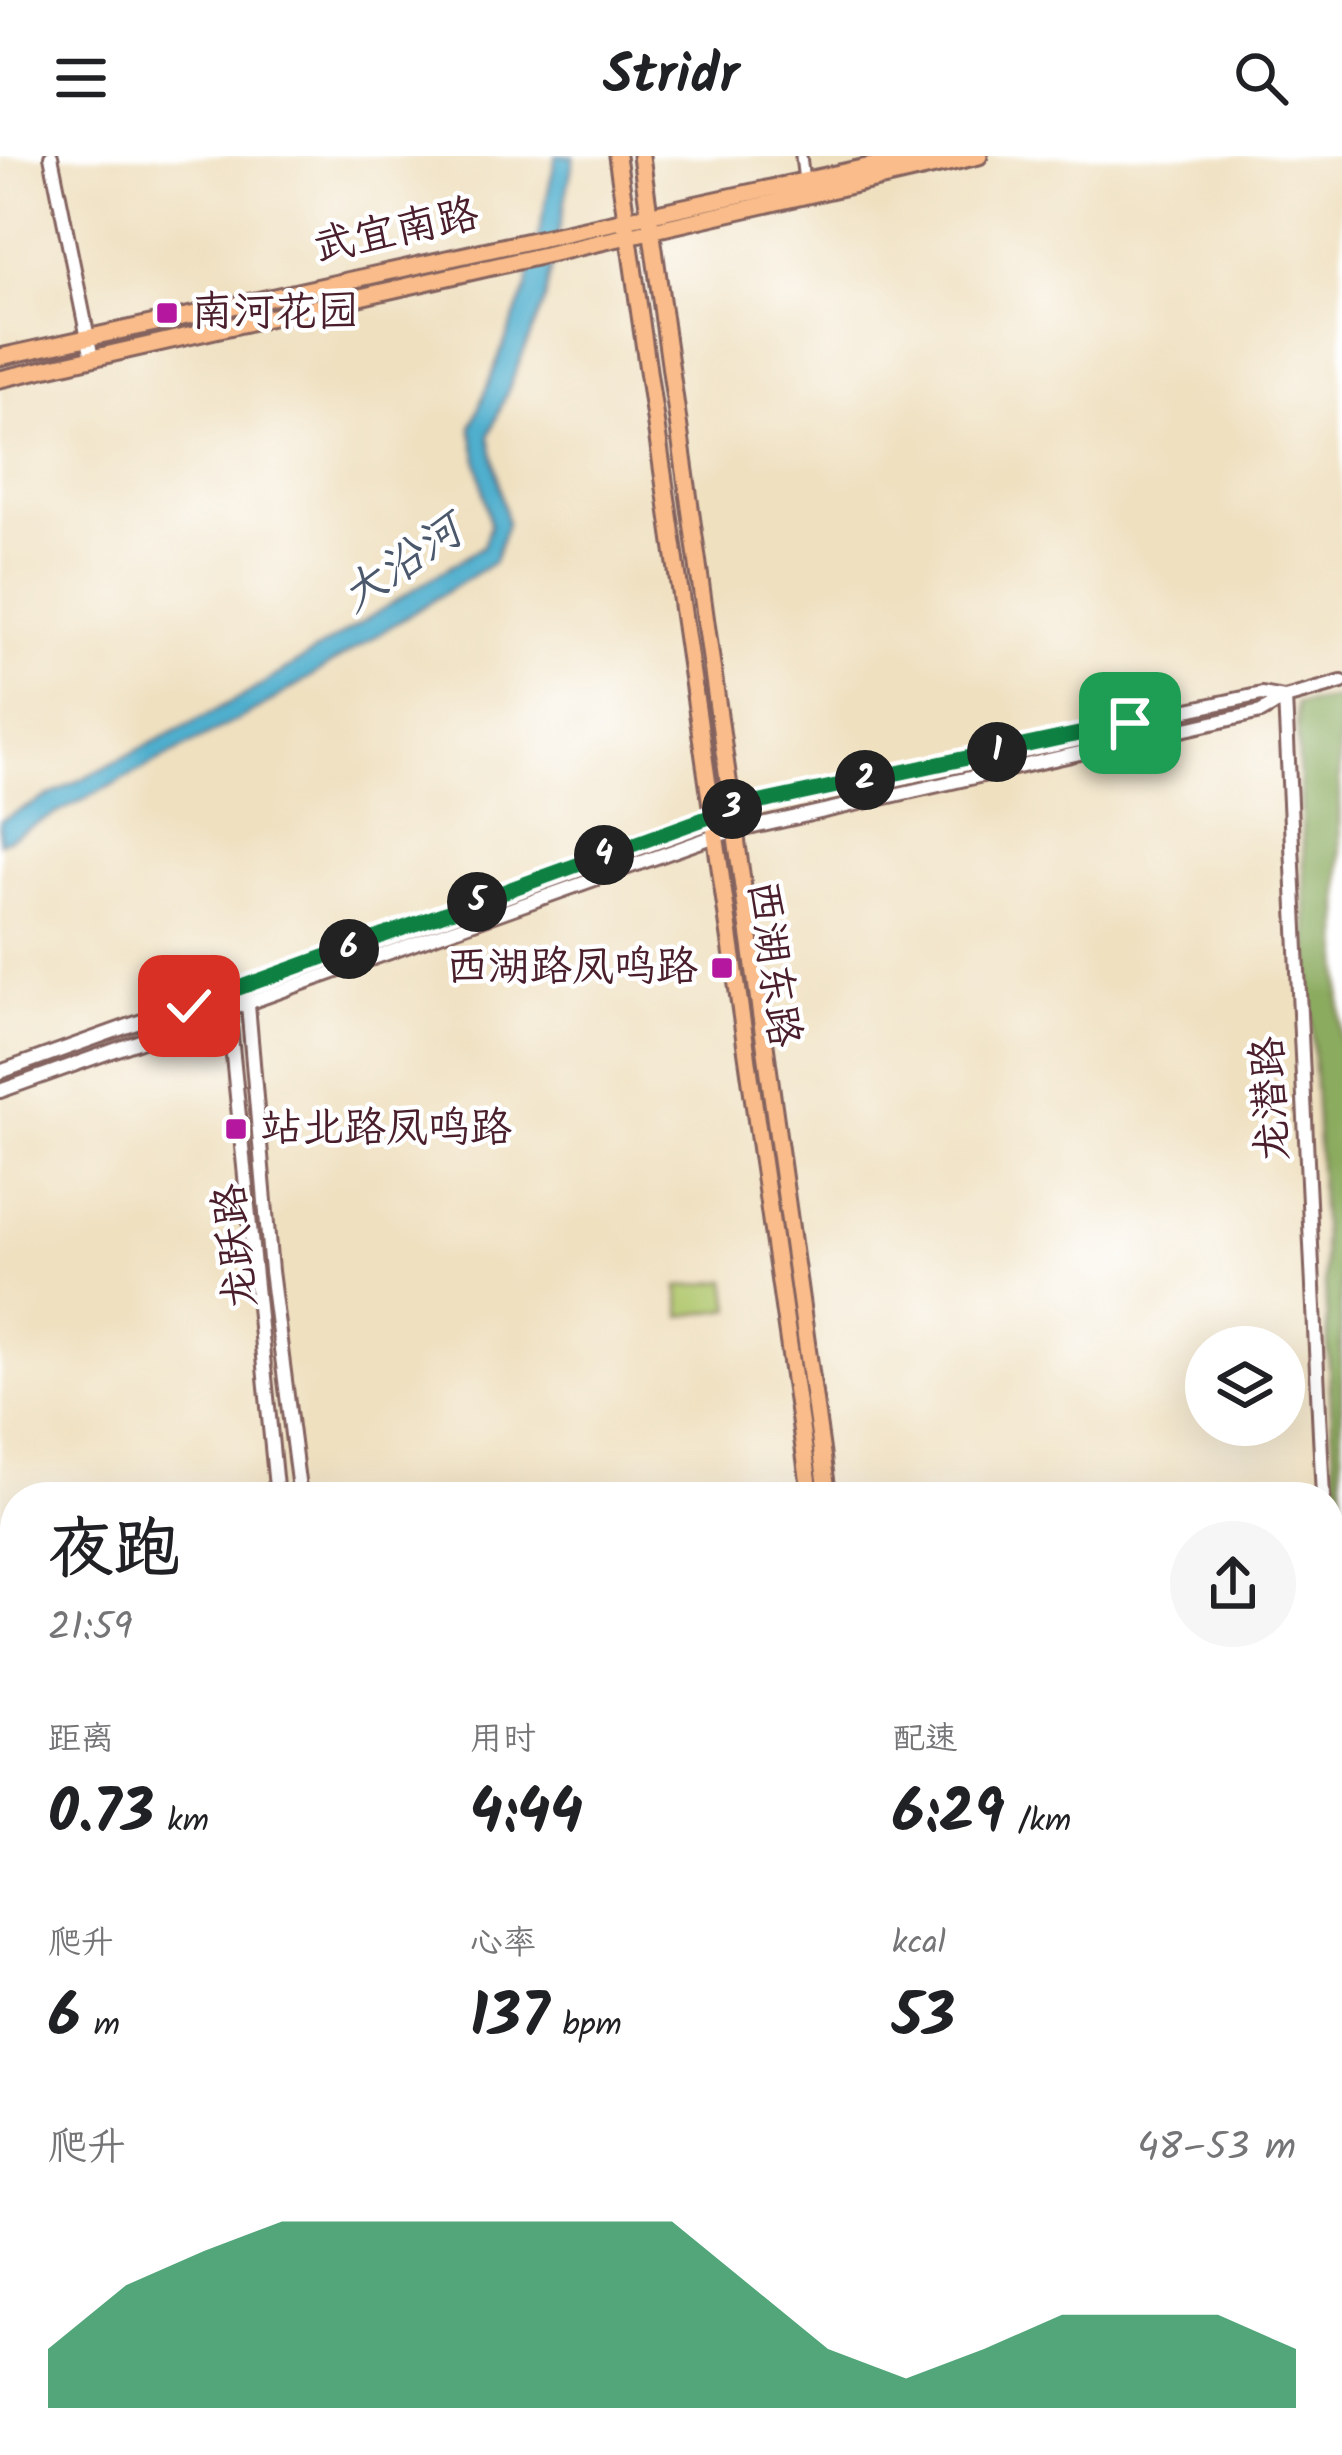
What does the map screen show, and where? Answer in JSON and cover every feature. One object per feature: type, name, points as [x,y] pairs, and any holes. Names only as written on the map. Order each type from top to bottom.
[{"type":"main road","name":"西湖东路","points":[[616,156],[716,814],[809,1482]]},
{"type":"main road","name":"西湖东路","points":[[641,156],[827,1482]]},
{"type":"main road","points":[[568,241],[916,156]]},
{"type":"main road","points":[[653,221],[979,156]]},
{"type":"main road","name":"武宜南路","points":[[0,357],[527,241],[568,241]]},
{"type":"main road","name":"武宜南路","points":[[0,379],[523,259],[568,241]]},
{"type":"street","points":[[51,156],[92,358]]},
{"type":"street","points":[[801,156],[804,181]]},
{"type":"street","points":[[0,1091],[718,835],[1261,712],[1285,698],[1342,682]]},
{"type":"street","points":[[0,1072],[734,808],[1262,694],[1285,698]]},
{"type":"street","name":"龙潜路","points":[[1285,698],[1322,1482]]},
{"type":"street","name":"龙跃路","points":[[242,988],[248,1005],[271,1271],[298,1482]]},
{"type":"street","name":"龙跃路","points":[[223,994],[231,1012],[276,1482]]},
{"type":"green space","points":[[1339,698],[1342,1482],[1335,1482],[1296,704]]},
{"type":"green space","points":[[727,1281],[731,1309],[682,1316],[678,1287]]},
{"type":"water","points":[[556,156],[574,156],[545,300],[489,436],[507,523],[494,562],[264,706],[0,843],[0,821],[247,694],[483,546],[490,524],[471,427],[527,287]]},
{"type":"place","name":"南河花园","points":[[167,313]]},
{"type":"place","name":"西湖路凤鸣路","points":[[722,968]]},
{"type":"place","name":"站北路凤鸣路","points":[[236,1129]]},
{"type":"route","points":[[189,1006],[734,808],[1130,723]]},
{"type":"water label","name":"大沿河","points":[[403,565]]}]
